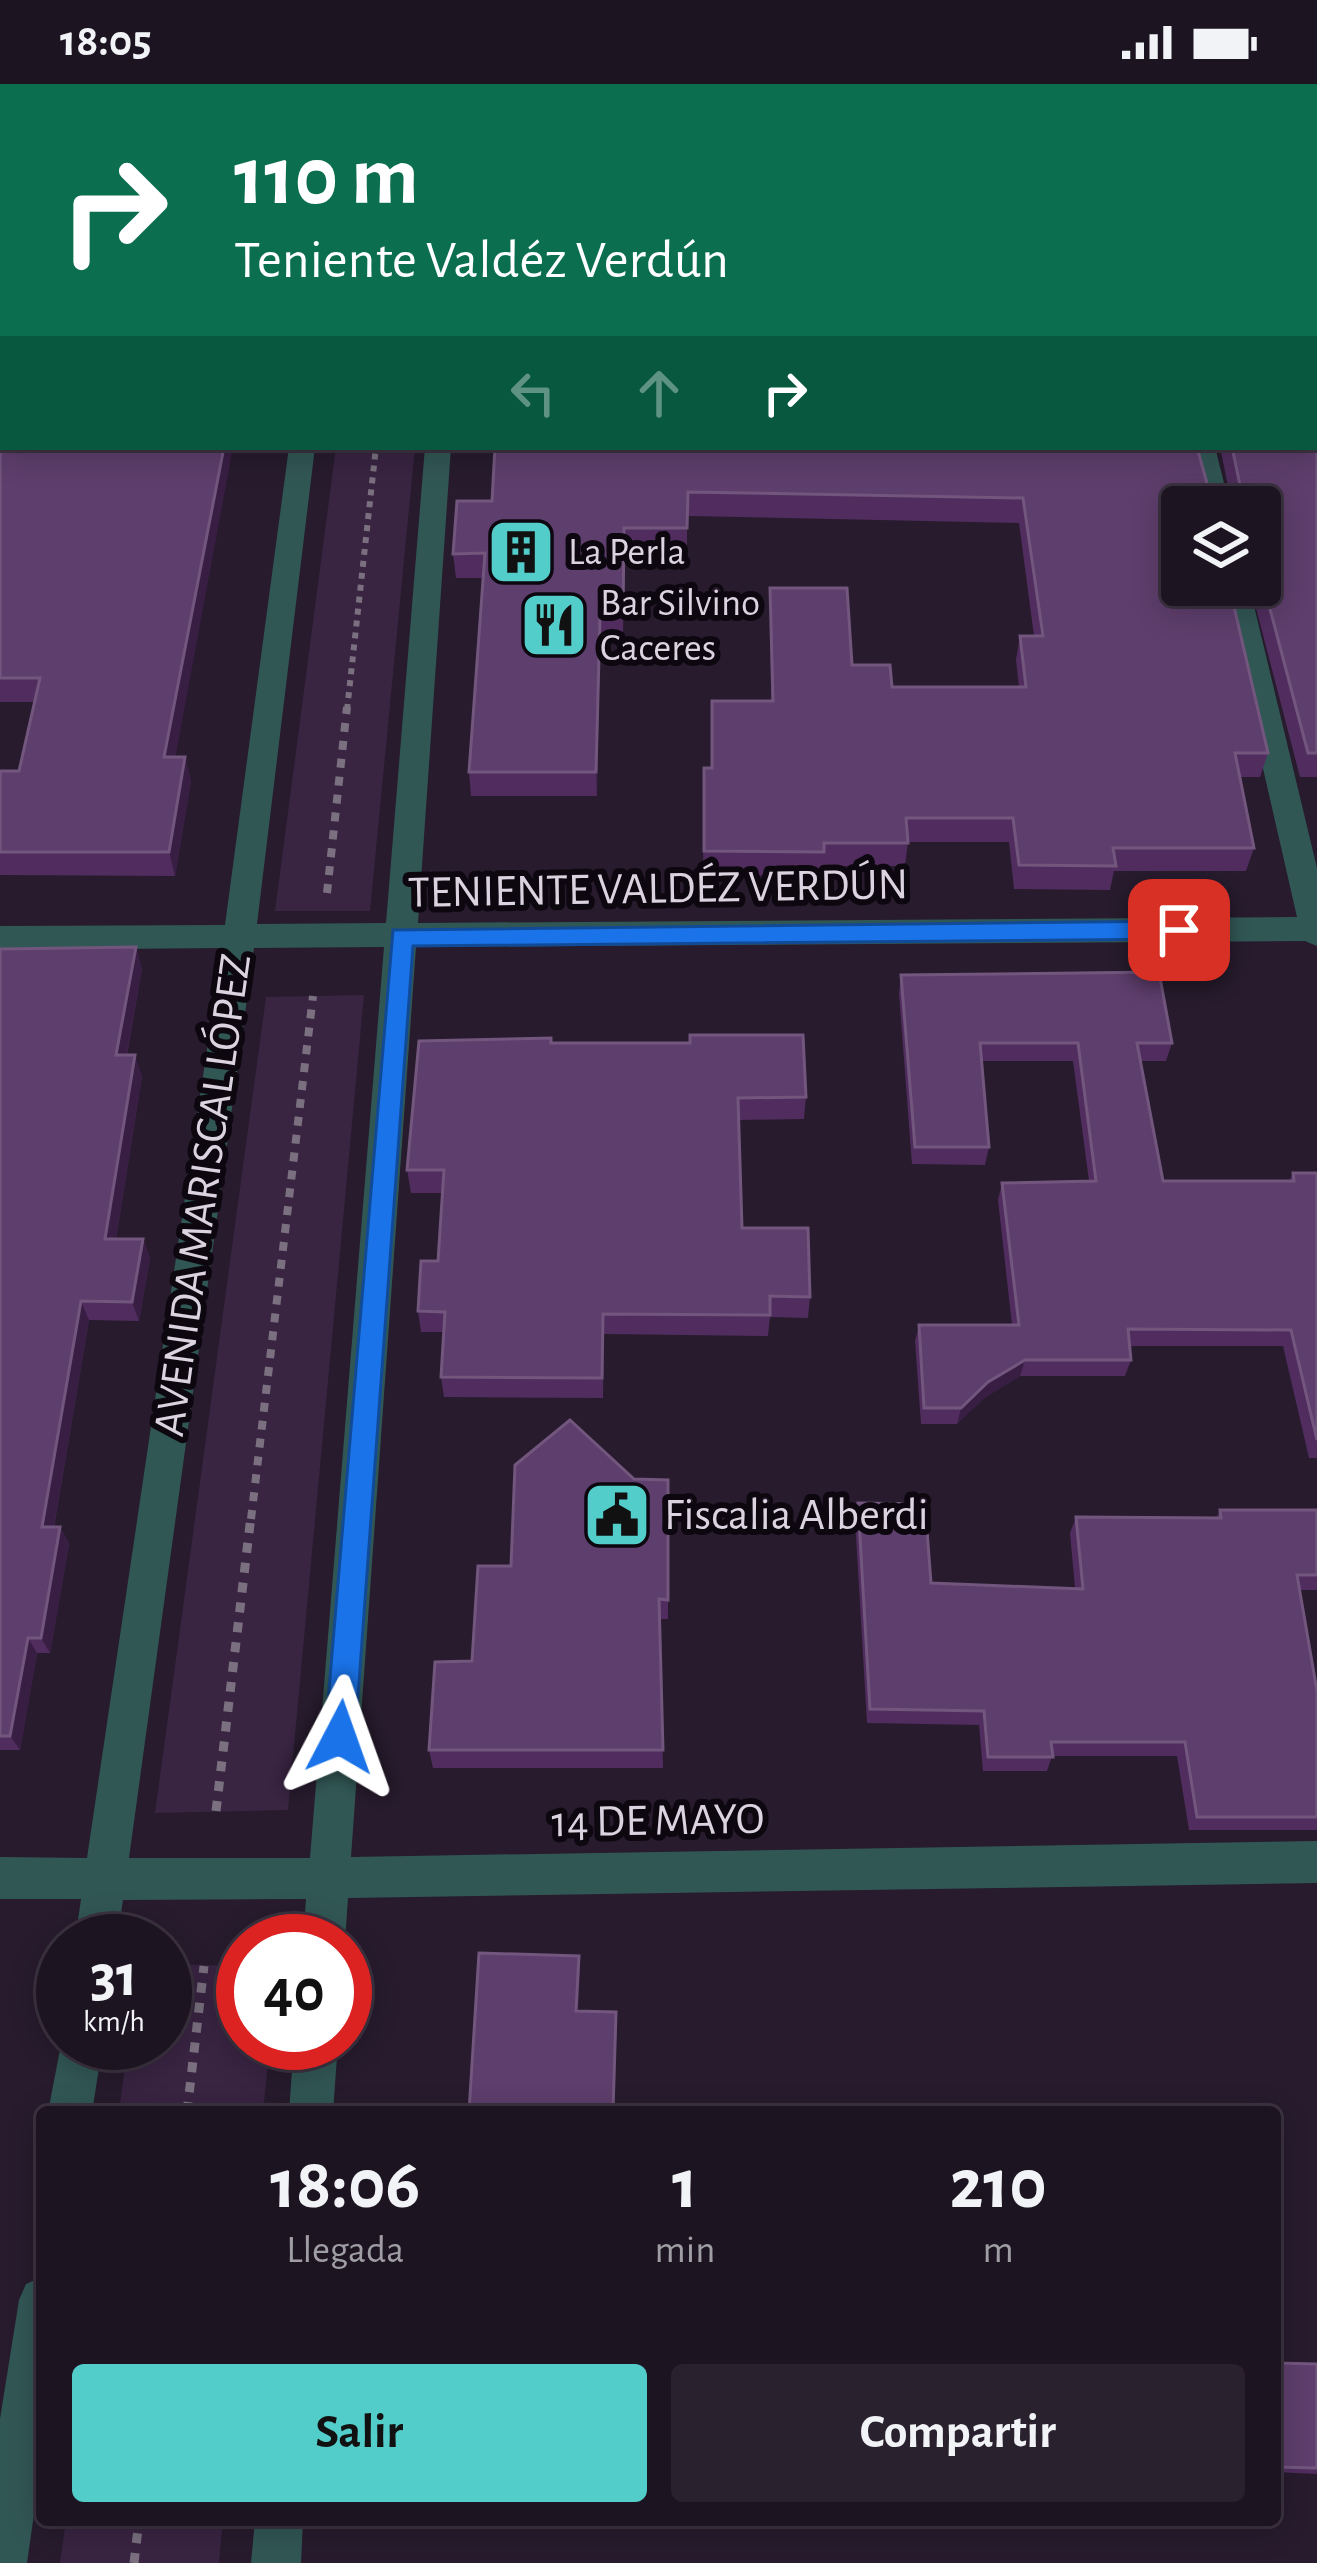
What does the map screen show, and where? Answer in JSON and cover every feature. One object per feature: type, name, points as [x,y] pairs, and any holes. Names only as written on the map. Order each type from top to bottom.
[{"type":"street","name":"AVENIDA MARISCAL LÓPEZ","points":[[100,1914],[239,939],[302,450]]},
{"type":"street","points":[[326,1914],[438,450]]},
{"type":"street","points":[[1203,450],[1211,486]]},
{"type":"street","points":[[1240,606],[1317,930]]},
{"type":"street","name":"TENIENTE VALDÉZ VERDÚN","points":[[0,938],[1317,930]]},
{"type":"street","name":"14 DE MAYO","points":[[0,1878],[329,1878],[1317,1862]]},
{"type":"street","points":[[71,2106],[77,2070]]},
{"type":"street","points":[[311,2106],[314,2070]]},
{"type":"street","points":[[2,2563],[36,2339]]},
{"type":"street","points":[[276,2563],[279,2526]]},
{"type":"path","points":[[325,911],[376,450]]},
{"type":"path","points":[[216,1811],[313,996]]},
{"type":"path","points":[[188,2106],[204,1966]]},
{"type":"path","points":[[134,2563],[138,2526]]},
{"type":"shaded area","points":[[336,450],[415,450],[370,911],[275,911]]},
{"type":"shaded area","points":[[364,995],[288,1810],[155,1813],[266,997]]},
{"type":"shaded area","points":[[192,1965],[216,1965],[216,2070],[267,2070],[264,2106],[120,2106],[124,2070],[192,2070]]},
{"type":"shaded area","points":[[65,2526],[222,2526],[219,2563],[60,2563]]},
{"type":"building","points":[[0,450],[223,450],[164,757],[185,757],[169,852],[0,852],[0,771],[19,771],[40,678],[0,678]]},
{"type":"building","points":[[495,450],[1198,450],[1208,486],[1161,486],[1161,606],[1234,606],[1268,753],[1235,753],[1254,848],[1113,848],[1116,866],[1019,865],[1013,818],[906,818],[908,843],[824,843],[824,852],[704,851],[704,768],[712,768],[712,701],[773,701],[770,588],[847,588],[852,665],[890,665],[892,687],[1026,687],[1020,636],[1043,636],[1023,498],[688,492],[687,528],[624,528],[623,617],[600,617],[596,772],[469,772],[485,553],[453,554],[457,501],[492,501]]},
{"type":"building","points":[[1233,450],[1317,450],[1317,753],[1308,753],[1269,606],[1281,606],[1281,486],[1224,486],[1240,485]]},
{"type":"building","points":[[136,947],[116,1055],[135,1055],[105,1239],[143,1239],[132,1302],[81,1301],[42,1527],[60,1527],[41,1638],[28,1638],[10,1736],[0,1736],[0,949]]},
{"type":"building","points":[[1159,972],[1172,1043],[1137,1043],[1163,1181],[1294,1181],[1293,1173],[1317,1173],[1317,1440],[1291,1330],[1128,1329],[1131,1360],[1025,1360],[988,1382],[961,1408],[924,1408],[919,1325],[1019,1325],[1002,1183],[1096,1181],[1078,1043],[980,1043],[989,1147],[915,1147],[901,975]]},
{"type":"building","points":[[690,1035],[803,1035],[806,1097],[738,1098],[742,1228],[808,1228],[810,1297],[770,1296],[770,1315],[603,1314],[602,1378],[441,1377],[445,1312],[418,1311],[421,1261],[438,1261],[444,1170],[407,1170],[419,1041],[551,1038],[551,1043],[690,1043]]},
{"type":"building","points":[[570,1420],[634,1479],[668,1480],[668,1600],[659,1599],[663,1750],[429,1750],[435,1662],[472,1661],[478,1566],[511,1566],[515,1465]]},
{"type":"building","points":[[858,1503],[925,1504],[931,1583],[1083,1589],[1076,1517],[1221,1518],[1220,1510],[1317,1510],[1317,1575],[1297,1575],[1317,1691],[1317,1817],[1197,1817],[1185,1742],[1051,1742],[1053,1757],[988,1757],[984,1711],[870,1709]]},
{"type":"building","points":[[479,1953],[579,1956],[576,2011],[616,2012],[613,2106],[469,2106]]},
{"type":"building","points":[[1281,2363],[1317,2364],[1317,2468],[1281,2467]]},
{"type":"place","name":"La Perla","points":[[521,552]]},
{"type":"place","name":"Bar Silvino Caceres","points":[[554,625]]},
{"type":"place","name":"Fiscalia Alberdi","points":[[617,1515]]},
{"type":"route","points":[[340,1737],[401,937],[1179,930]]}]
